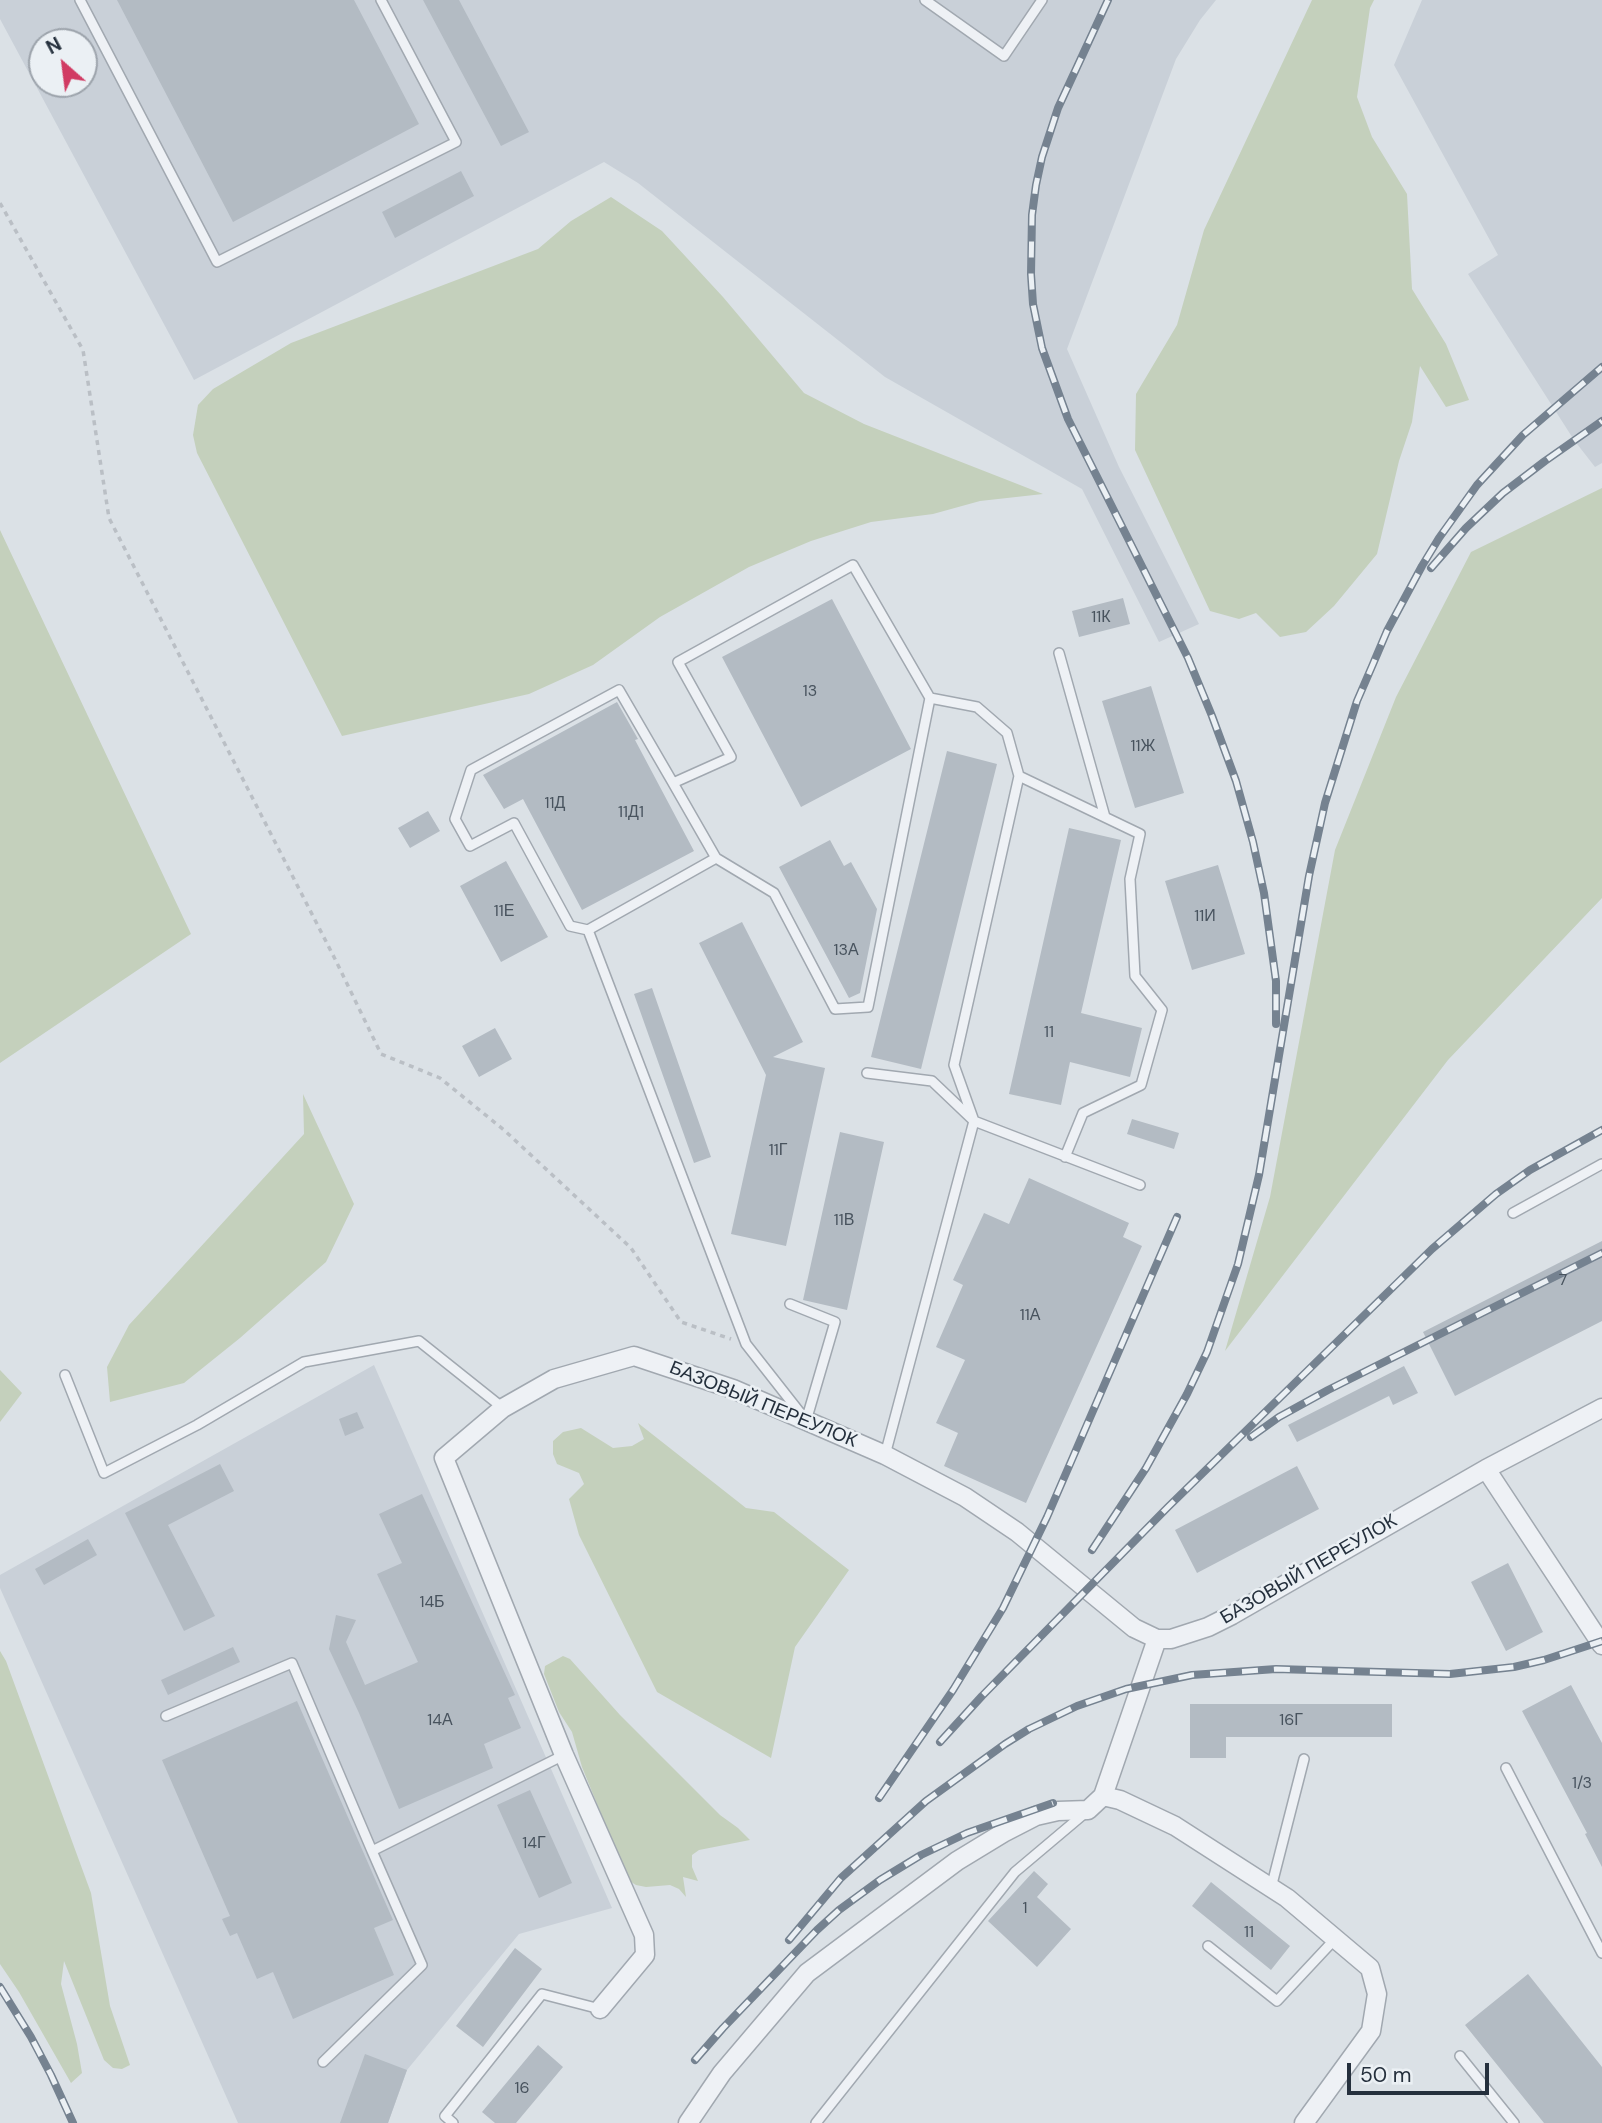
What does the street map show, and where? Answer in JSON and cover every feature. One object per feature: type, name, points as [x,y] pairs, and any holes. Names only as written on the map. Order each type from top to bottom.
[{"type":"street","name":"БАЗОВЫЙ ПЕРЕУЛОК","points":[[600,2009],[639,1964],[645,1955],[646,1946],[564,1755],[444,1458],[503,1408],[554,1379],[634,1356],[733,1389],[885,1455],[965,1497],[1072,1576],[1135,1628],[1157,1639],[1171,1639],[1190,1634],[1232,1615],[1486,1469],[1602,1408]]},
{"type":"street","points":[[1486,1469],[1602,1645]]},
{"type":"street","points":[[688,2123],[722,2074],[807,1973],[957,1861],[1003,1833],[1036,1816],[1058,1811],[1088,1810],[1103,1796],[1157,1639]]},
{"type":"street","points":[[1103,1796],[1120,1800],[1175,1826],[1287,1898],[1370,1968],[1377,1994],[1371,2031],[1304,2123]]},
{"type":"lane","points":[[80,0],[218,262],[456,142],[381,0]]},
{"type":"lane","points":[[925,0],[1004,56],[1042,0]]},
{"type":"lane","points":[[673,783],[731,757],[678,662],[853,565],[930,698],[868,1007],[835,1009],[774,893],[716,858],[619,690],[471,770],[456,819],[470,846],[514,823],[570,926],[588,930],[716,858]]},
{"type":"lane","points":[[1059,653],[1105,817]]},
{"type":"lane","points":[[885,1455],[974,1121],[954,1065],[1019,776],[1007,733],[977,707],[930,698]]},
{"type":"lane","points":[[1019,776],[1140,834],[1130,879],[1135,976],[1162,1010],[1141,1085],[1083,1113],[1065,1157]]},
{"type":"lane","points":[[588,930],[746,1344],[806,1421]]},
{"type":"lane","points":[[867,1073],[932,1081],[974,1121],[1140,1185]]},
{"type":"lane","points":[[1513,1213],[1602,1164]]},
{"type":"lane","points":[[789,1304],[835,1322],[806,1421]]},
{"type":"lane","points":[[65,1374],[104,1473],[197,1426],[304,1362],[419,1341],[503,1408]]},
{"type":"lane","points":[[166,1716],[292,1663],[422,1965],[323,2062]]},
{"type":"lane","points":[[372,1851],[564,1755]]},
{"type":"lane","points":[[1271,1888],[1304,1759]]},
{"type":"lane","points":[[1506,1768],[1602,1953]]},
{"type":"lane","points":[[817,2123],[1015,1872],[1088,1810]]},
{"type":"lane","points":[[1208,1946],[1277,2001],[1335,1939]]},
{"type":"lane","points":[[453,2123],[445,2116],[542,1994],[600,2009]]},
{"type":"lane","points":[[1460,2056],[1514,2123]]},
{"type":"path","points":[[0,203],[83,350],[109,518],[381,1054],[440,1078],[504,1130],[631,1248],[681,1322],[746,1344]]},
{"type":"shaded area","points":[[0,0],[1216,0],[1176,59],[1067,349],[1119,467],[1199,624],[1159,642],[1082,489],[885,377],[638,183],[604,162],[194,380],[42,98],[98,98],[98,28],[28,28],[28,71],[0,19]]},
{"type":"shaded area","points":[[1422,0],[1602,0],[1602,463],[1595,467],[1574,440],[1468,274],[1498,255],[1394,65]]},
{"type":"shaded area","points":[[374,1365],[612,1908],[519,1934],[407,2070],[388,2123],[238,2123],[0,1588],[0,1575]]},
{"type":"green space","points":[[1312,0],[1374,0],[1370,8],[1357,97],[1372,137],[1407,194],[1412,289],[1446,344],[1469,400],[1446,407],[1420,366],[1412,422],[1399,461],[1377,554],[1334,606],[1306,632],[1280,637],[1256,613],[1239,619],[1210,611],[1135,450],[1136,394],[1177,325],[1204,230]]},
{"type":"green space","points":[[611,197],[662,231],[723,297],[804,393],[864,424],[1043,494],[980,501],[933,514],[871,522],[811,541],[749,567],[660,617],[593,665],[529,694],[342,736],[197,453],[193,435],[198,405],[213,389],[291,343],[538,249],[571,221]]},
{"type":"green space","points":[[1602,488],[1602,898],[1448,1060],[1225,1351],[1270,1197],[1335,850],[1396,697],[1471,552]]},
{"type":"green space","points":[[0,530],[191,934],[0,1063]]},
{"type":"green space","points":[[303,1094],[354,1204],[326,1262],[184,1383],[110,1402],[107,1367],[129,1325],[304,1134]]},
{"type":"green space","points":[[0,1370],[22,1393],[0,1422]]},
{"type":"green space","points":[[638,1423],[746,1508],[774,1512],[849,1570],[795,1647],[771,1758],[657,1692],[579,1535],[569,1499],[584,1484],[579,1473],[557,1464],[553,1454],[553,1441],[563,1432],[581,1428],[613,1448],[632,1446],[644,1439]]},
{"type":"green space","points":[[0,1651],[91,1893],[110,2006],[130,2065],[122,2069],[113,2068],[104,2060],[64,1961],[61,1984],[82,2073],[71,2083],[0,1964]]},
{"type":"green space","points":[[563,1656],[570,1659],[620,1715],[720,1815],[750,1840],[699,1850],[692,1855],[692,1867],[698,1881],[683,1877],[686,1897],[679,1889],[670,1885],[646,1887],[628,1880],[582,1767],[572,1732],[559,1712],[544,1674],[545,1666]]},
{"type":"building","points":[[117,0],[354,0],[419,124],[233,222]]},
{"type":"building","points":[[423,0],[459,0],[529,132],[501,146]]},
{"type":"building","points":[[461,171],[474,196],[395,238],[382,212]]},
{"type":"building","points":[[1123,598],[1130,624],[1079,637],[1072,611]]},
{"type":"building","points":[[832,599],[911,749],[801,807],[722,657]]},
{"type":"building","points":[[1151,686],[1184,793],[1135,808],[1102,701]]},
{"type":"building","points":[[617,702],[694,851],[582,910],[523,799],[504,809],[483,775]]},
{"type":"building","points":[[947,751],[997,764],[921,1069],[871,1057]]},
{"type":"building","points":[[428,811],[440,831],[410,848],[398,828]]},
{"type":"building","points":[[1069,828],[1121,840],[1081,1013],[1142,1028],[1130,1077],[1070,1062],[1061,1105],[1009,1094]]},
{"type":"building","points":[[830,840],[844,866],[851,862],[877,909],[860,993],[849,998],[779,867]]},
{"type":"building","points":[[506,861],[548,937],[501,962],[460,886]]},
{"type":"building","points":[[1218,865],[1245,954],[1192,970],[1165,881]]},
{"type":"building","points":[[742,922],[803,1042],[773,1057],[825,1068],[786,1246],[731,1234],[766,1075],[699,943]]},
{"type":"building","points":[[652,988],[711,1157],[694,1163],[634,994]]},
{"type":"building","points":[[495,1028],[512,1059],[479,1077],[462,1046]]},
{"type":"building","points":[[1132,1119],[1179,1133],[1174,1149],[1127,1134]]},
{"type":"building","points":[[840,1132],[884,1142],[847,1310],[803,1300]]},
{"type":"building","points":[[1029,1178],[1129,1223],[1123,1237],[1142,1246],[1026,1503],[944,1466],[958,1433],[936,1423],[965,1360],[936,1347],[963,1285],[953,1280],[984,1213],[1009,1224]]},
{"type":"building","points":[[1602,1241],[1602,1321],[1455,1396],[1423,1332]]},
{"type":"building","points":[[1404,1366],[1418,1393],[1393,1405],[1389,1396],[1297,1442],[1288,1425]]},
{"type":"building","points":[[357,1412],[364,1428],[345,1436],[339,1419]]},
{"type":"building","points":[[220,1464],[234,1491],[168,1525],[215,1616],[184,1631],[125,1513]]},
{"type":"building","points":[[1297,1466],[1319,1509],[1197,1573],[1175,1530]]},
{"type":"building","points":[[422,1494],[515,1695],[508,1698],[521,1728],[484,1744],[493,1768],[399,1809],[329,1649],[336,1615],[356,1620],[346,1642],[365,1685],[418,1662],[377,1574],[402,1563],[379,1514]]},
{"type":"building","points":[[88,1539],[97,1555],[44,1585],[35,1569]]},
{"type":"building","points":[[1508,1563],[1543,1632],[1506,1651],[1471,1582]]},
{"type":"building","points":[[233,1647],[240,1662],[168,1695],[161,1680]]},
{"type":"building","points":[[1571,1685],[1602,1743],[1602,1867],[1585,1834],[1587,1833],[1522,1711]]},
{"type":"building","points":[[297,1701],[393,1920],[374,1928],[394,1975],[293,2019],[273,1972],[257,1979],[237,1933],[230,1936],[222,1919],[230,1916],[162,1760]]},
{"type":"building","points":[[1190,1704],[1392,1704],[1392,1737],[1226,1737],[1226,1758],[1190,1758]]},
{"type":"building","points":[[530,1790],[572,1883],[539,1898],[497,1805]]},
{"type":"building","points":[[1034,1871],[1048,1884],[1037,1897],[1071,1929],[1037,1967],[988,1921]]},
{"type":"building","points":[[1211,1882],[1290,1946],[1271,1970],[1192,1906]]},
{"type":"building","points":[[515,1948],[542,1969],[483,2047],[456,2026]]},
{"type":"building","points":[[1528,1974],[1602,2067],[1602,2123],[1544,2123],[1465,2025]]},
{"type":"building","points":[[538,2045],[563,2067],[516,2123],[495,2123],[482,2112]]},
{"type":"building","points":[[365,2054],[407,2070],[388,2123],[340,2123]]},
{"type":"railway","points":[[1108,0],[1058,108],[1042,157],[1032,215],[1033,304],[1042,348],[1068,419],[1188,658],[1236,781],[1264,893],[1276,981],[1276,1024]]},
{"type":"railway","points":[[1092,1550],[1146,1468],[1187,1394],[1207,1352],[1238,1264],[1259,1175],[1309,876],[1325,803],[1357,701],[1387,631],[1439,538],[1477,485],[1523,435],[1602,367]]},
{"type":"railway","points":[[1431,568],[1466,528],[1503,493],[1602,421]]},
{"type":"railway","points":[[940,1742],[1168,1507],[1432,1249],[1496,1194],[1530,1170],[1602,1130]]},
{"type":"railway","points":[[879,1798],[953,1690],[1003,1608],[1047,1517],[1177,1217]]},
{"type":"railway","points":[[1251,1437],[1279,1417],[1328,1390],[1602,1253]]},
{"type":"railway","points":[[789,1940],[841,1878],[926,1801],[1005,1744],[1077,1706],[1126,1689],[1192,1675],[1276,1669],[1450,1674],[1514,1667],[1602,1641]]},
{"type":"railway","points":[[695,2060],[817,1930],[880,1880],[921,1855],[967,1833],[1053,1803]]},
{"type":"railway","points":[[0,1987],[31,2037],[73,2123]]}]
